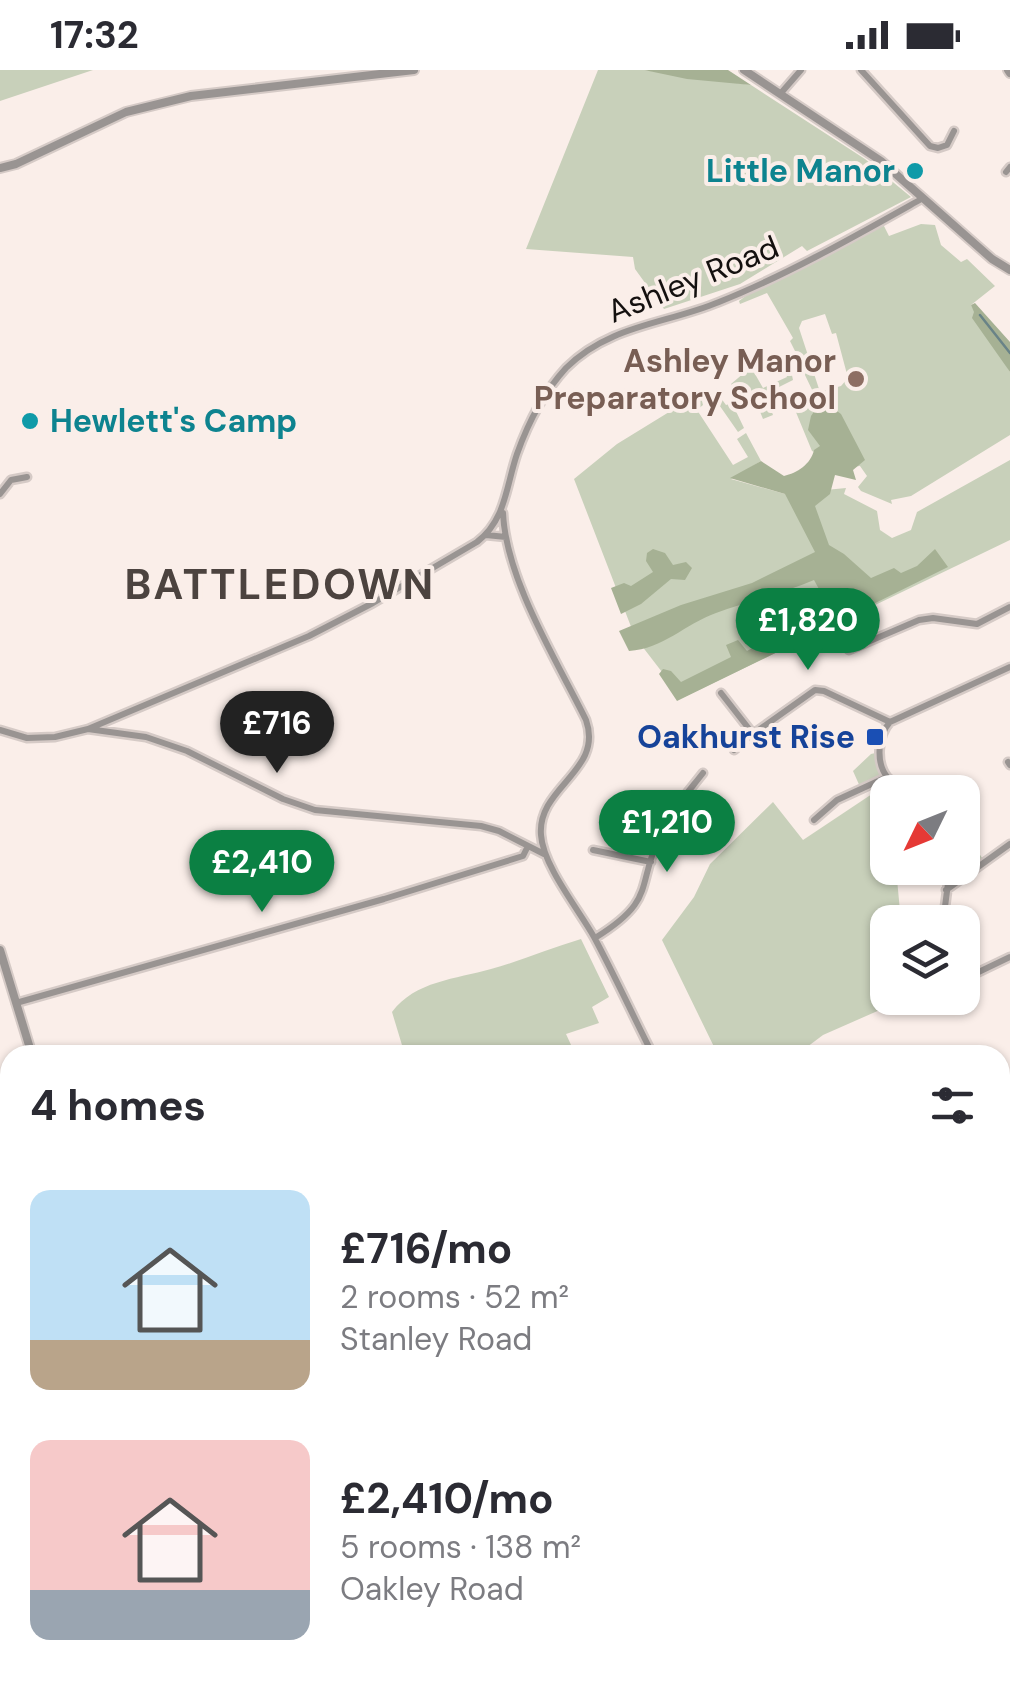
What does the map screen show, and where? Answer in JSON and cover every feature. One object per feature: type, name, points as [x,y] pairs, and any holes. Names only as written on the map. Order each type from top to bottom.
[{"type":"street","points":[[0,168],[116,116],[190,96],[414,70]]},
{"type":"street","points":[[744,70],[881,162],[992,259],[1010,270]]},
{"type":"street","points":[[781,94],[801,70]]},
{"type":"street","points":[[861,70],[930,146],[947,145],[954,131]]},
{"type":"street","name":"Ashley Road","points":[[88,729],[308,636],[373,603],[486,535],[503,509],[516,457],[536,410],[560,375],[582,355],[626,330],[695,311],[737,294],[923,198]]},
{"type":"street","points":[[0,494],[11,480],[27,478]]},
{"type":"street","points":[[503,509],[506,537],[523,587],[590,736],[584,760],[550,800],[540,835],[546,855],[595,938],[648,1045]]},
{"type":"street","points":[[486,535],[506,537]]},
{"type":"street","points":[[850,650],[919,620],[978,624],[1010,607]]},
{"type":"street","points":[[886,775],[880,741],[890,722],[1010,667]]},
{"type":"street","points":[[734,750],[815,690],[890,722]]},
{"type":"street","points":[[721,693],[754,734]]},
{"type":"street","points":[[110,718],[112,730]]},
{"type":"street","points":[[0,730],[36,738],[88,729],[112,730],[167,743],[305,807],[342,815],[481,826],[546,855]]},
{"type":"street","points":[[595,938],[638,904],[665,824],[702,772]]},
{"type":"street","points":[[814,820],[837,800],[870,785]]},
{"type":"street","points":[[980,866],[1010,844]]},
{"type":"street","points":[[16,1003],[384,900],[523,856],[527,848]]},
{"type":"street","points":[[594,850],[652,862]]},
{"type":"street","points":[[944,905],[947,885]]},
{"type":"street","points":[[946,890],[954,885]]},
{"type":"street","points":[[0,950],[29,1045]]},
{"type":"street","points":[[980,971],[1010,956]]},
{"type":"green space","points":[[0,70],[93,70],[0,101]]},
{"type":"green space","points":[[598,70],[644,70],[751,85],[865,159],[911,197],[807,251],[802,246],[740,284],[664,309],[635,269],[633,257],[526,249]]},
{"type":"green space","points":[[644,70],[728,70],[751,85],[687,79]]},
{"type":"green space","points":[[882,222],[889,236],[921,224],[935,225],[941,245],[961,262],[967,259],[995,286],[971,305],[1010,372],[1010,435],[911,496],[891,500],[892,504],[861,491],[858,487],[867,476],[860,466],[851,467],[812,451],[793,405],[816,398],[804,373],[798,375],[794,361],[798,357],[790,341],[793,338],[767,293],[740,304],[746,291]],"holes":[[[825,314],[832,334],[836,333],[848,378],[841,386],[820,392],[799,328],[802,321]]]},
{"type":"green space","points":[[975,303],[1010,342],[1010,372],[972,318],[971,305]]},
{"type":"green space","points":[[790,366],[793,380],[765,394],[773,415],[763,419],[750,387],[735,392],[731,384],[751,367],[763,388],[787,377],[785,372]]},
{"type":"green space","points":[[715,390],[726,405],[732,403],[744,428],[738,432],[715,399],[709,403],[707,398]]},
{"type":"green space","points":[[700,393],[703,405],[697,410],[733,465],[748,457],[737,439],[746,433],[761,461],[731,479],[785,494],[846,488],[844,494],[877,511],[880,530],[892,538],[911,530],[917,512],[1010,460],[1010,540],[682,698],[635,637],[574,479],[617,444]]},
{"type":"green space","points":[[822,400],[841,414],[865,460],[853,470],[856,480],[835,475],[830,494],[815,506],[829,545],[871,578],[894,568],[901,573],[917,566],[935,549],[948,567],[837,622],[814,580],[716,613],[653,646],[629,651],[619,631],[681,605],[752,583],[815,552],[785,494],[730,478],[761,461],[784,476],[803,467],[820,446],[808,430],[811,416]]},
{"type":"green space","points":[[653,549],[665,553],[673,565],[686,562],[692,568],[685,580],[671,579],[641,604],[621,614],[611,588],[624,583],[631,586],[653,572],[646,561],[647,553]]},
{"type":"green space","points":[[796,612],[808,637],[677,701],[659,674],[663,669],[671,671],[681,682],[731,657],[726,645],[738,640],[747,651],[780,633],[781,616]]},
{"type":"green space","points":[[880,752],[883,770],[889,775],[870,775],[870,785],[861,789],[853,771],[871,754]]},
{"type":"green space","points":[[870,795],[870,885],[898,885],[899,905],[870,905],[870,1014],[810,1045],[713,1045],[662,940],[694,897],[710,864],[773,802],[803,840]]},
{"type":"green space","points":[[581,939],[609,997],[592,1007],[599,1023],[566,1034],[571,1045],[402,1045],[392,1012],[401,1002],[424,987]]},
{"type":"waterway","points":[[980,315],[1010,353]]},
{"type":"place","name":"Little Manor","points":[[915,171]]},
{"type":"place","name":"Ashley Manor Preparatory School","points":[[856,379]]},
{"type":"place","name":"Hewlett's Camp","points":[[30,421]]},
{"type":"place","name":"Oakhurst Rise","points":[[875,737]]},
{"type":"district","name":"BATTLEDOWN","points":[[280,584]]}]
